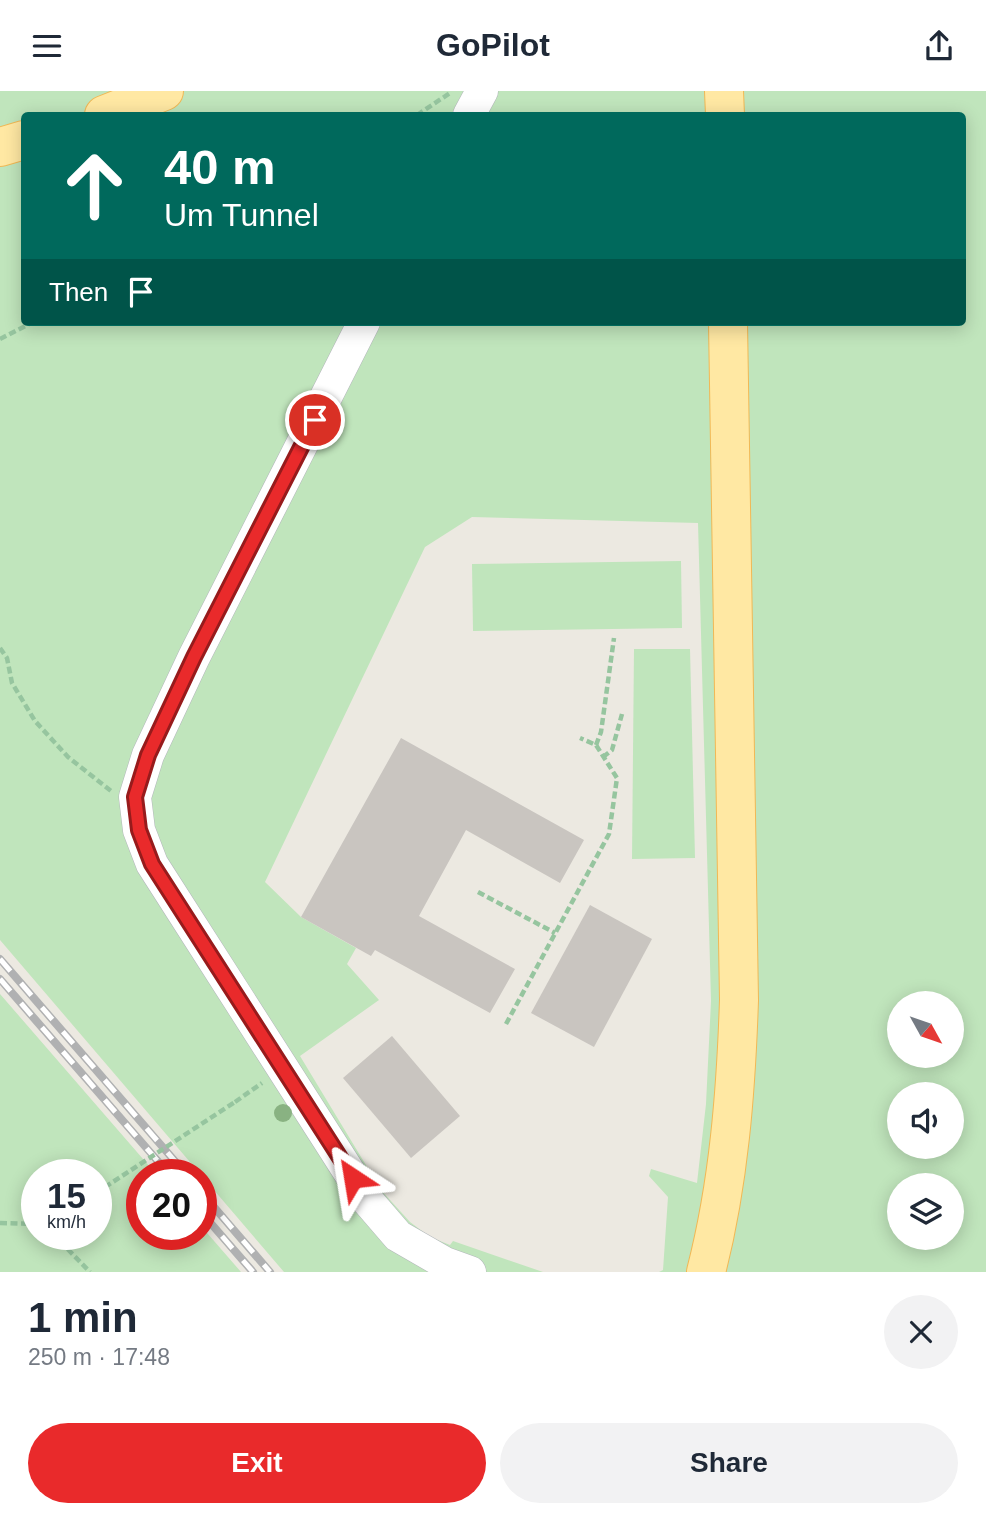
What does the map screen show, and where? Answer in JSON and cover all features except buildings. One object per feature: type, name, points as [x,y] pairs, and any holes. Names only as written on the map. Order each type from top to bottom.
[{"type":"main road","points":[[112,112],[164,91]]},
{"type":"main road","points":[[724,91],[725,112]]},
{"type":"main road","points":[[0,147],[21,141]]},
{"type":"main road","points":[[706,1272],[721,1200],[737,1081],[739,1000],[728,326]]},
{"type":"lane","points":[[471,112],[482,91]]},
{"type":"lane","points":[[362,326],[194,657],[148,755],[135,797],[139,830],[152,864],[367,1200],[398,1236],[433,1257],[470,1272]]},
{"type":"path","points":[[421,112],[454,91]]},
{"type":"path","points":[[0,339],[25,326]]},
{"type":"path","points":[[596,745],[601,732],[614,638]]},
{"type":"path","points":[[0,648],[7,657],[12,683],[35,721],[68,757],[112,792],[122,797],[135,797]]},
{"type":"path","points":[[603,757],[612,750],[622,714]]},
{"type":"path","points":[[506,1024],[609,834],[617,778],[596,745],[580,739]]},
{"type":"path","points":[[478,892],[555,933]]},
{"type":"path","points":[[112,1183],[283,1068]]},
{"type":"path","points":[[0,1223],[21,1224]]},
{"type":"path","points":[[69,1250],[90,1272]]},
{"type":"green space","points":[[0,91],[986,91],[986,1272],[659,1272],[663,1270],[668,1197],[649,1176],[651,1169],[697,1183],[706,1104],[711,1001],[698,523],[472,517],[425,547],[265,882],[301,917],[356,948],[347,964],[379,1000],[300,1056],[381,1190],[410,1222],[430,1237],[450,1245],[453,1241],[543,1272],[284,1272],[217,1194],[217,1159],[187,1159],[0,940]]},
{"type":"green space","points":[[681,561],[682,628],[473,631],[472,564]]},
{"type":"green space","points":[[634,649],[690,649],[695,858],[632,859]]},
{"type":"green space","points":[[0,994],[143,1159],[126,1159],[126,1250],[217,1250],[217,1244],[241,1272],[0,1272]]},
{"type":"railway","points":[[0,959],[173,1159]]},
{"type":"railway","points":[[0,979],[156,1159]]},
{"type":"railway","points":[[217,1211],[270,1272]]},
{"type":"railway","points":[[217,1230],[253,1272]]},
{"type":"route","points":[[315,420],[194,657],[148,755],[135,797],[139,830],[152,864],[353,1178]]}]
